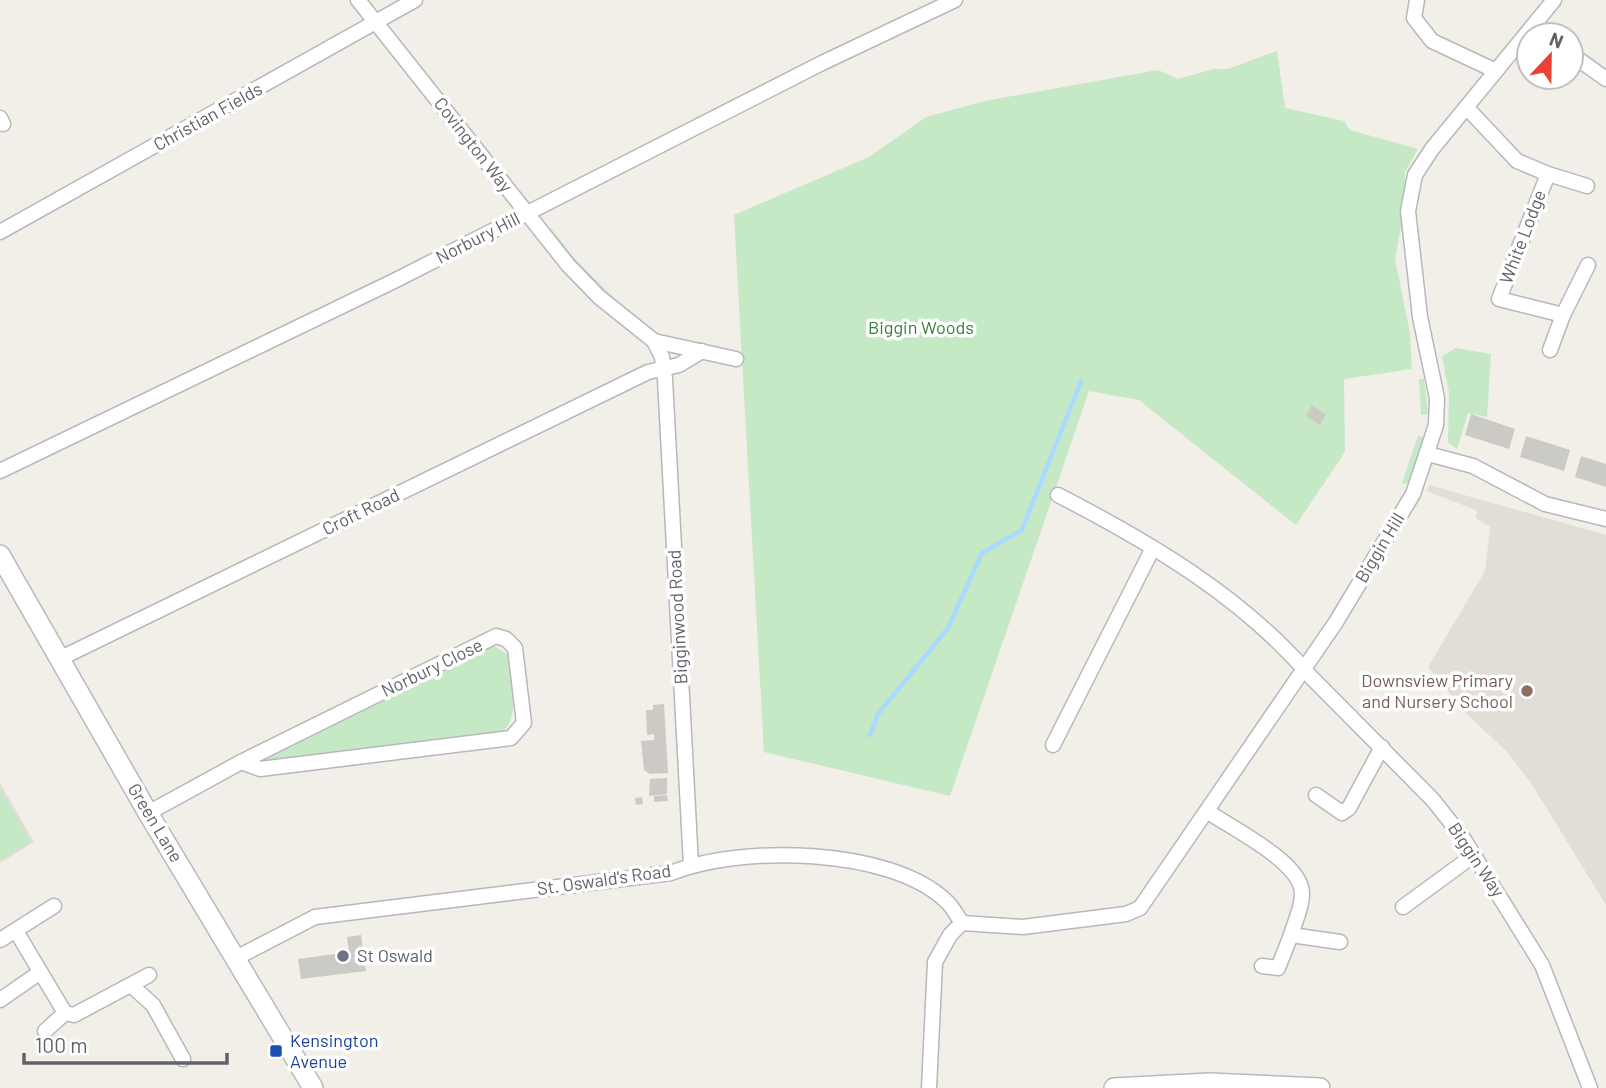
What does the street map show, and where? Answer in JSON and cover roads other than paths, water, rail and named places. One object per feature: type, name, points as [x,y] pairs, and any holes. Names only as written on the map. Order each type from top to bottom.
[{"type":"main road","name":"Green Lane","points":[[0,555],[148,813],[313,1088]]},
{"type":"main road","points":[[1114,1088],[1209,1083],[1320,1088]]},
{"type":"street","name":"Covington Way","points":[[358,0],[587,285],[654,341],[736,359]]},
{"type":"street","name":"Christian Fields","points":[[0,232],[415,0]]},
{"type":"street","name":"Norbury Hill","points":[[0,471],[527,213],[822,63],[955,0]]},
{"type":"street","points":[[1417,0],[1414,18],[1432,41],[1496,71]]},
{"type":"street","name":"Biggin Hill","points":[[1543,21],[1554,0]]},
{"type":"street","name":"Biggin Hill","points":[[962,923],[1023,927],[1137,910],[1304,670],[1413,494],[1436,425],[1437,398],[1420,317],[1408,211],[1415,175],[1432,149],[1496,71],[1515,53]]},
{"type":"street","points":[[1585,64],[1606,79]]},
{"type":"street","name":"White Lodge","points":[[1467,108],[1517,161],[1548,174],[1499,299],[1563,315]]},
{"type":"street","points":[[1548,174],[1587,186]]},
{"type":"street","points":[[1550,350],[1563,315],[1588,265]]},
{"type":"street","name":"Bigginwood Road","points":[[654,341],[664,368],[691,865]]},
{"type":"street","name":"Croft Road","points":[[59,659],[648,372],[679,365],[702,351]]},
{"type":"street","points":[[1428,454],[1473,466],[1545,504],[1606,519]]},
{"type":"street","points":[[1058,495],[1153,548],[1242,611],[1300,662],[1304,670]]},
{"type":"street","points":[[1053,745],[1153,548]]},
{"type":"street","name":"Norbury Close","points":[[148,813],[241,762],[496,636],[506,639],[515,648],[524,723],[511,738],[260,769],[241,762]]},
{"type":"street","name":"Biggin Way","points":[[1304,670],[1433,800],[1474,855],[1542,965],[1590,1088]]},
{"type":"street","points":[[1316,795],[1342,813],[1349,808],[1382,747]]},
{"type":"street","points":[[1207,811],[1275,857],[1296,876],[1302,896],[1291,935],[1278,968],[1262,967]]},
{"type":"street","name":"St. Oswald's Road","points":[[236,958],[315,917],[671,873],[691,865],[796,855],[862,863],[897,874],[936,892],[948,902],[962,923]]},
{"type":"street","points":[[1403,906],[1474,855]]},
{"type":"street","points":[[0,940],[54,906]]},
{"type":"street","points":[[929,1088],[935,962],[950,934],[962,923]]},
{"type":"street","points":[[16,931],[65,1013],[74,1015],[149,975]]},
{"type":"street","points":[[1291,935],[1340,942]]},
{"type":"street","points":[[0,1000],[39,973]]},
{"type":"street","points":[[132,986],[153,1005],[183,1059]]},
{"type":"street","points":[[45,1031],[65,1013]]},
{"type":"waterway","points":[[870,735],[878,714],[948,628],[982,553],[1022,530],[1081,381]]},
{"type":"place","name":"Downsview Primary and Nursery School","points":[[1527,691]]},
{"type":"place","name":"St Oswald","points":[[343,956]]},
{"type":"place","name":"Kensington Avenue","points":[[276,1051]]},
{"type":"park label","name":"Biggin Woods","points":[[921,328]]}]
